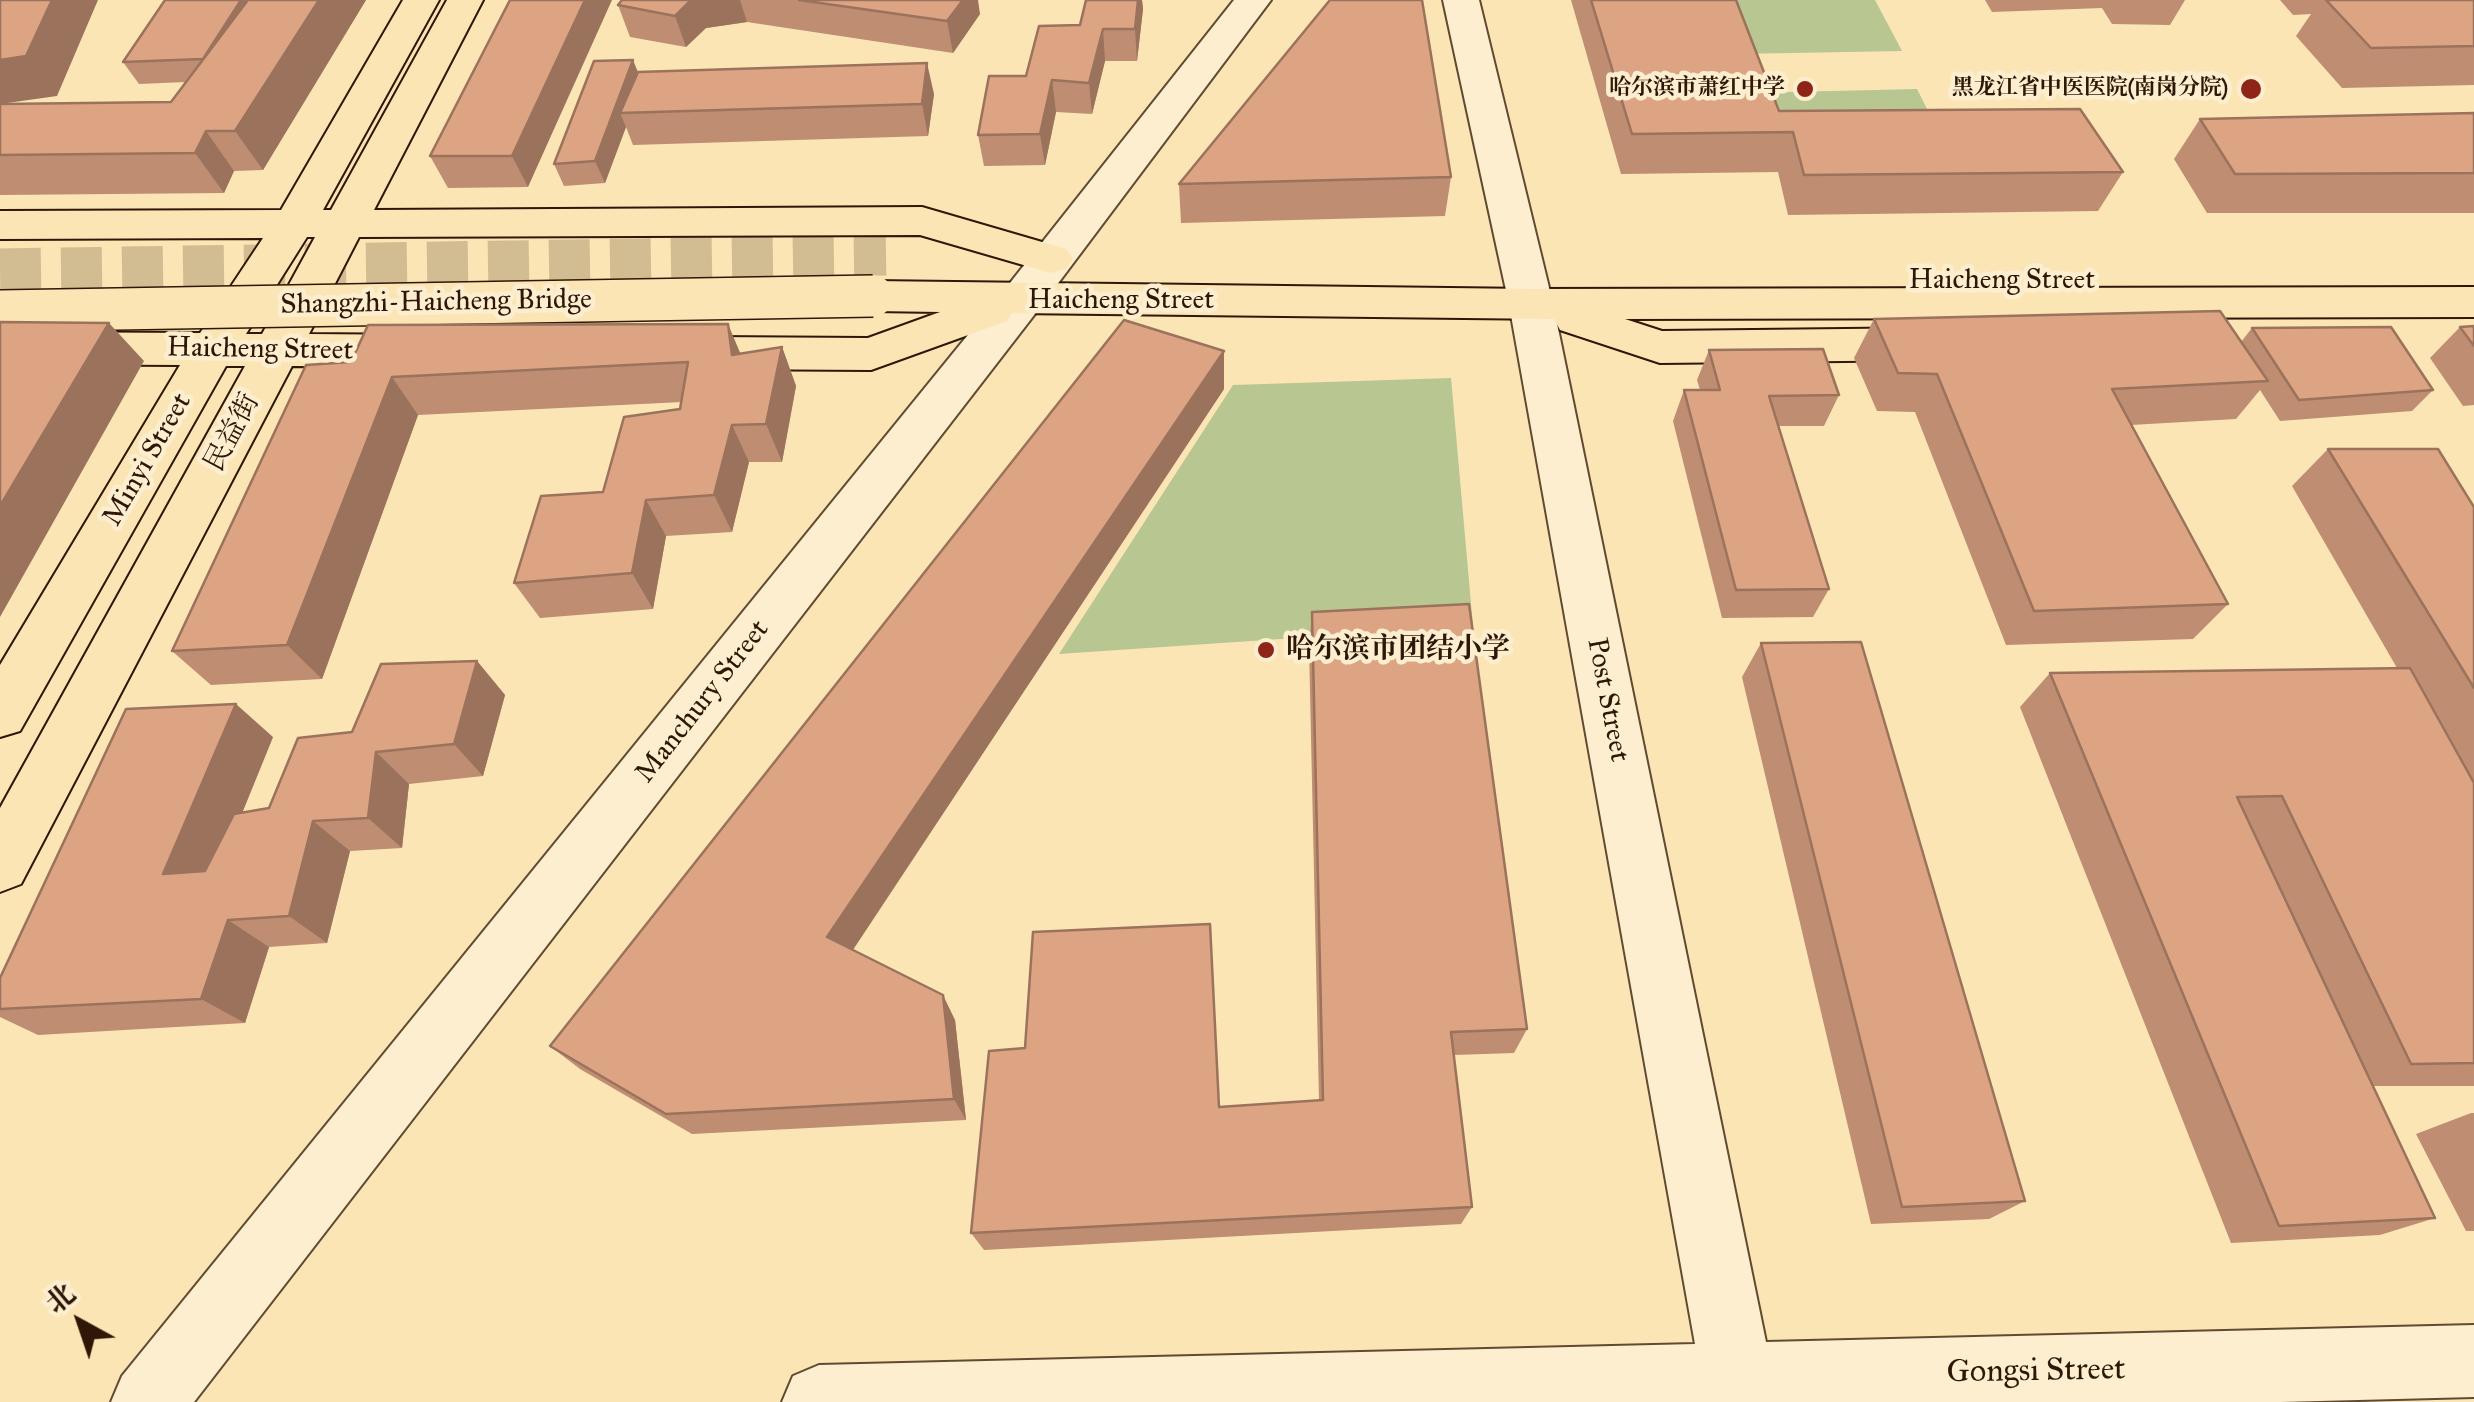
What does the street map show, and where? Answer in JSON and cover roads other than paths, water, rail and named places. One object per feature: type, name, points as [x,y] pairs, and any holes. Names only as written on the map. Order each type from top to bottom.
[{"type":"main road","name":"Minyi Street","points":[[0,714],[213,349],[295,222],[421,0]]},
{"type":"main road","name":"民益街","points":[[0,865],[465,0]]},
{"type":"main road","name":"Haicheng Street","points":[[0,225],[922,221],[1037,279],[1531,304],[2474,302]]},
{"type":"main road","name":"Shangzhi-Haicheng Bridge","points":[[0,310],[879,275],[1037,279]]},
{"type":"main road","name":"Haicheng Street","points":[[672,353],[870,354],[1037,279]]},
{"type":"main road","name":"Haicheng Street","points":[[1531,304],[1662,282],[2474,280]]},
{"type":"main road","name":"Haicheng Street","points":[[1531,304],[1660,347],[2474,337]]},
{"type":"main road","name":"Haicheng Street","points":[[0,348],[475,352]]},
{"type":"street","name":"Post Street","points":[[1461,0],[1531,304],[1740,1391]]},
{"type":"street","name":"Manchury Street","points":[[148,1402],[1037,279],[1242,8]]},
{"type":"street","name":"Gongsi Street","points":[[818,1402],[1740,1391],[2474,1361]]},
{"type":"tunnel","points":[[0,269],[886,255]]},
{"type":"place","name":"哈尔滨市萧红中学","points":[[1805,89]]},
{"type":"place","name":"黑龙江省中医医院(南岗分院)","points":[[2251,89]]},
{"type":"place","name":"哈尔滨市团结小学","points":[[1266,650]]}]
